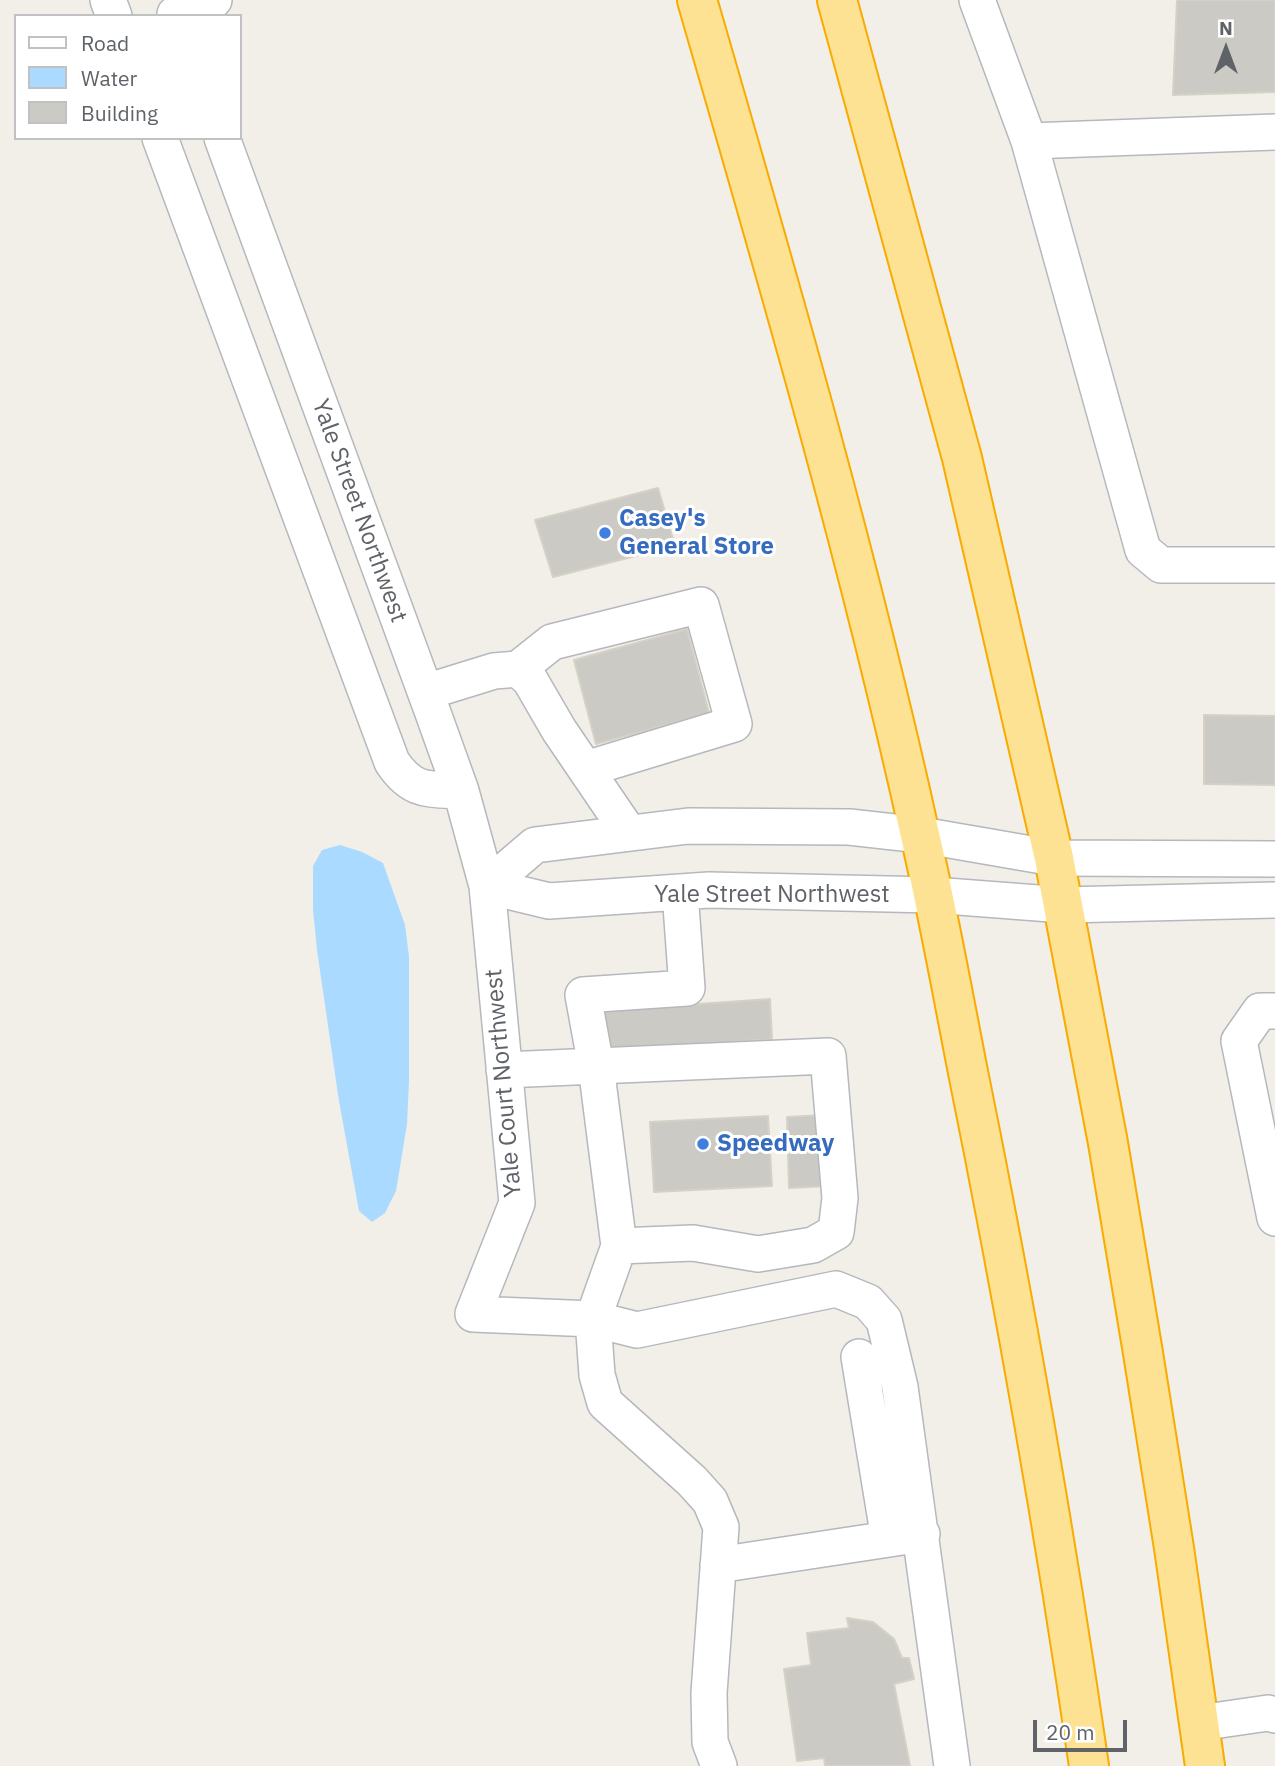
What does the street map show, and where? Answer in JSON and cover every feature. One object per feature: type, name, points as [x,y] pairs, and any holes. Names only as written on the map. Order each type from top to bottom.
[{"type":"highway","points":[[697,0],[834,483],[920,835],[1032,1403],[1067,1612],[1089,1766]]},
{"type":"highway","points":[[837,0],[962,458],[1064,905],[1143,1353],[1205,1766]]},
{"type":"street","points":[[173,10],[214,0]]},
{"type":"street","points":[[977,0],[1029,141],[1143,550],[1161,565],[1275,565]]},
{"type":"street","points":[[1029,141],[1275,132]]},
{"type":"street","points":[[161,140],[392,762],[403,779],[419,788],[461,791]]},
{"type":"street","name":"Yale Street Northwest","points":[[223,140],[426,692],[461,791],[487,886],[549,901],[709,890],[933,895],[1064,905],[1275,900]]},
{"type":"street","points":[[180,194],[235,174]]},
{"type":"street","points":[[426,692],[494,671],[518,669],[552,642],[701,605],[734,724],[586,769]]},
{"type":"street","points":[[518,669],[530,680],[541,701],[629,833]]},
{"type":"street","points":[[487,886],[535,845],[688,826],[835,827],[920,835],[1054,858],[1275,859]]},
{"type":"street","name":"Yale Court Northwest","points":[[487,886],[517,1203],[473,1314],[593,1319]]},
{"type":"street","points":[[680,892],[687,988],[583,995],[596,1066],[618,1246],[593,1319],[597,1375],[605,1403],[692,1481],[710,1501],[720,1527],[709,1693],[710,1742],[719,1766]]},
{"type":"street","points":[[1275,1011],[1260,1011],[1239,1041],[1263,1107],[1275,1217]]},
{"type":"street","points":[[504,1070],[828,1056],[840,1198],[835,1232],[813,1245],[758,1254],[693,1243],[618,1246]]},
{"type":"street","points":[[593,1319],[637,1330],[835,1289],[868,1302],[884,1320],[900,1387],[905,1537]]},
{"type":"street","points":[[859,1357],[905,1537],[952,1766]]},
{"type":"street","points":[[718,1565],[905,1537]]},
{"type":"street","points":[[1199,1723],[1268,1713],[1275,1715]]},
{"type":"water","points":[[340,845],[383,863],[405,925],[409,957],[407,1124],[396,1191],[385,1213],[372,1222],[359,1211],[339,1101],[313,909],[313,866],[322,850]]},
{"type":"building","points":[[1177,0],[1275,0],[1275,92],[1173,95]]},
{"type":"building","name":"Casey's General Store","points":[[658,488],[675,546],[553,577],[535,520]]},
{"type":"building","name":"Casey's General Store","points":[[687,629],[709,713],[596,744],[574,660]]},
{"type":"building","points":[[1204,715],[1275,716],[1275,785],[1204,784]]},
{"type":"building","points":[[770,999],[772,1039],[601,1051],[598,1011]]},
{"type":"building","points":[[824,1115],[827,1186],[789,1188],[787,1117]]},
{"type":"building","points":[[768,1116],[772,1186],[654,1192],[650,1122]]},
{"type":"building","points":[[847,1618],[873,1622],[894,1639],[902,1658],[909,1658],[914,1679],[894,1684],[910,1766],[825,1766],[824,1758],[797,1761],[784,1669],[811,1665],[807,1633],[849,1628]]},
{"type":"place","name":"Casey's General Store","points":[[605,533]]},
{"type":"place","name":"Speedway","points":[[703,1144]]}]
